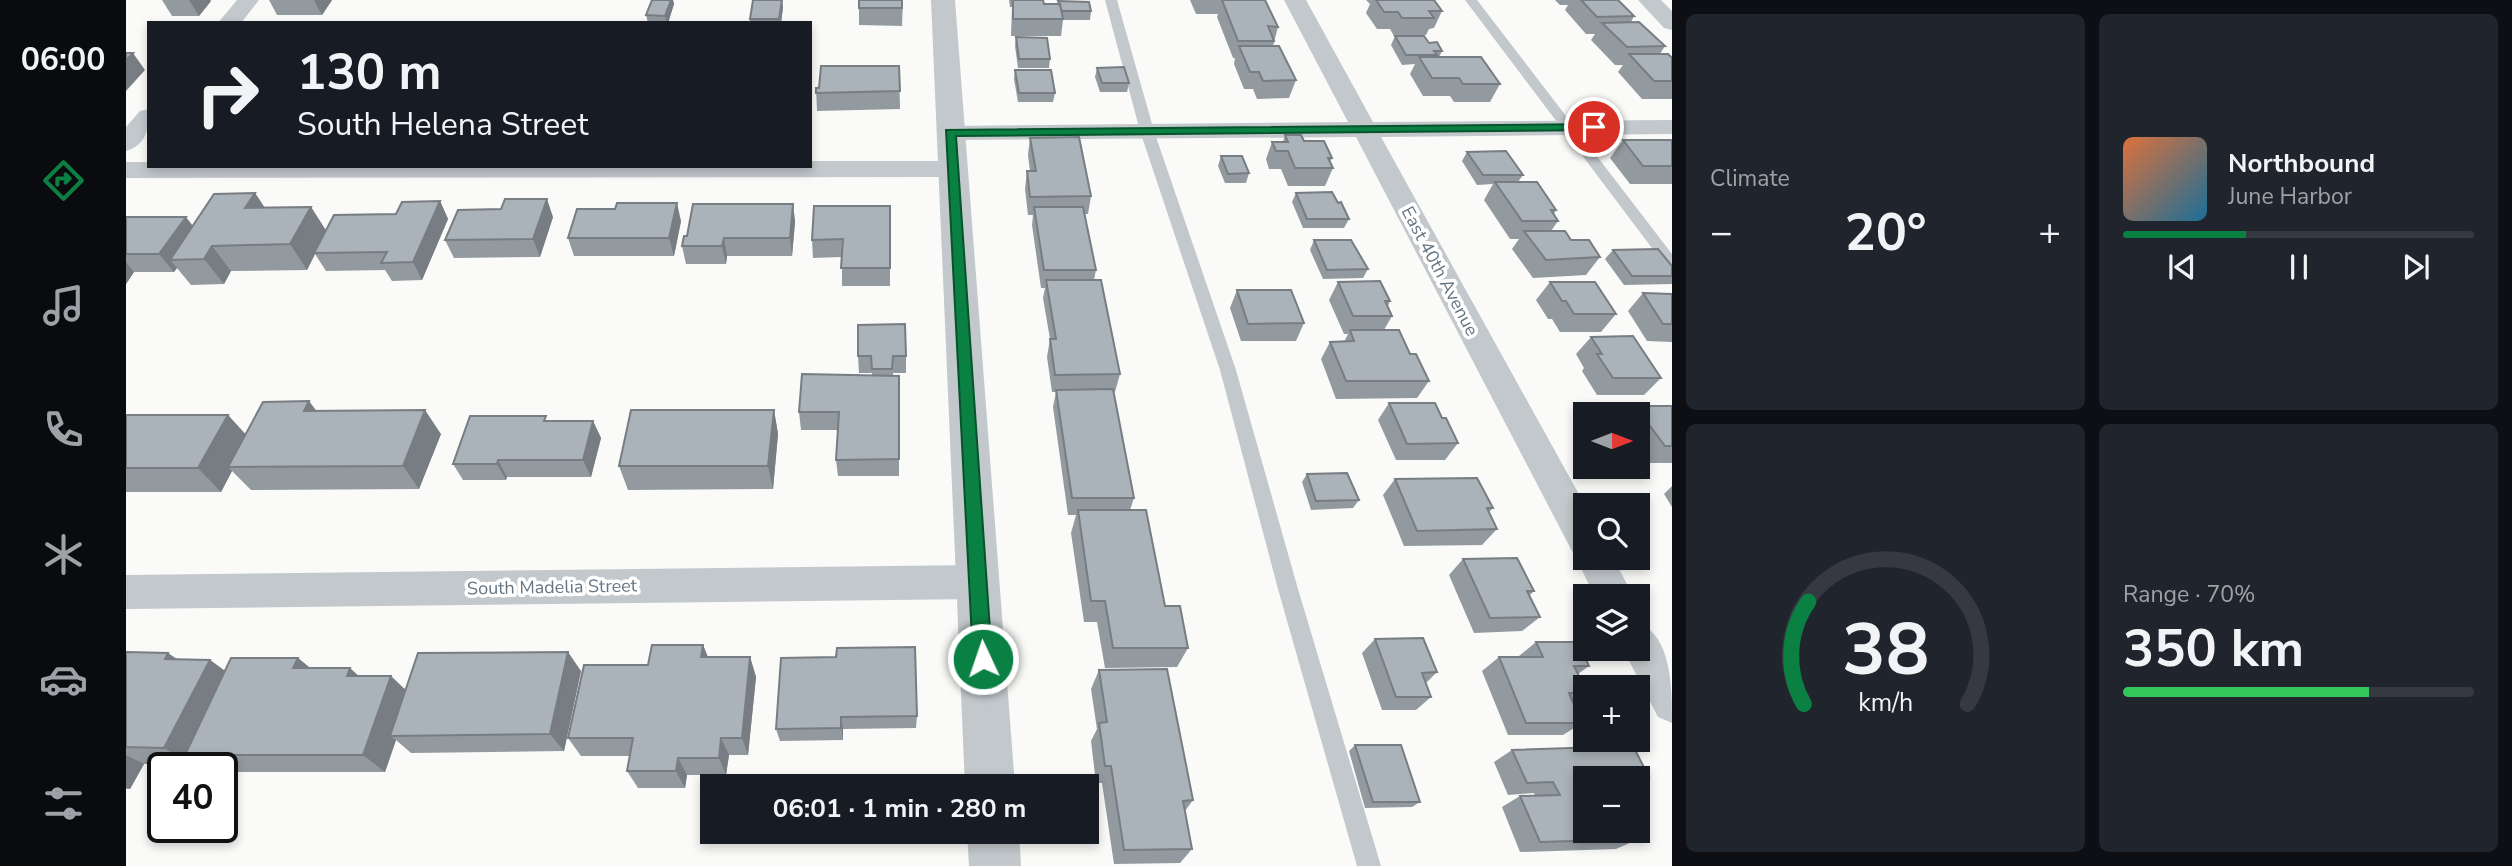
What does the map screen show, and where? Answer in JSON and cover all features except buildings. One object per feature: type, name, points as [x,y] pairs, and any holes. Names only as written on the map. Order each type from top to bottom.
[{"type":"street","points":[[231,21],[248,0]]},
{"type":"street","points":[[943,0],[989,774]]},
{"type":"street","name":"East 40th Avenue","points":[[1295,0],[1573,518]]},
{"type":"street","points":[[1649,0],[1672,23]]},
{"type":"street","points":[[126,143],[147,118]]},
{"type":"street","points":[[950,133],[1672,127]]},
{"type":"street","points":[[126,170],[952,169]]},
{"type":"street","name":"South Madelia Street","points":[[126,592],[978,582]]},
{"type":"street","points":[[1649,661],[1672,703]]},
{"type":"street","points":[[994,844],[995,866]]},
{"type":"lane","points":[[1111,0],[1147,131],[1228,370],[1288,589],[1369,866]]},
{"type":"lane","points":[[1471,0],[1672,264]]},
{"type":"route","points":[[983,659],[950,133],[1594,127]]}]
